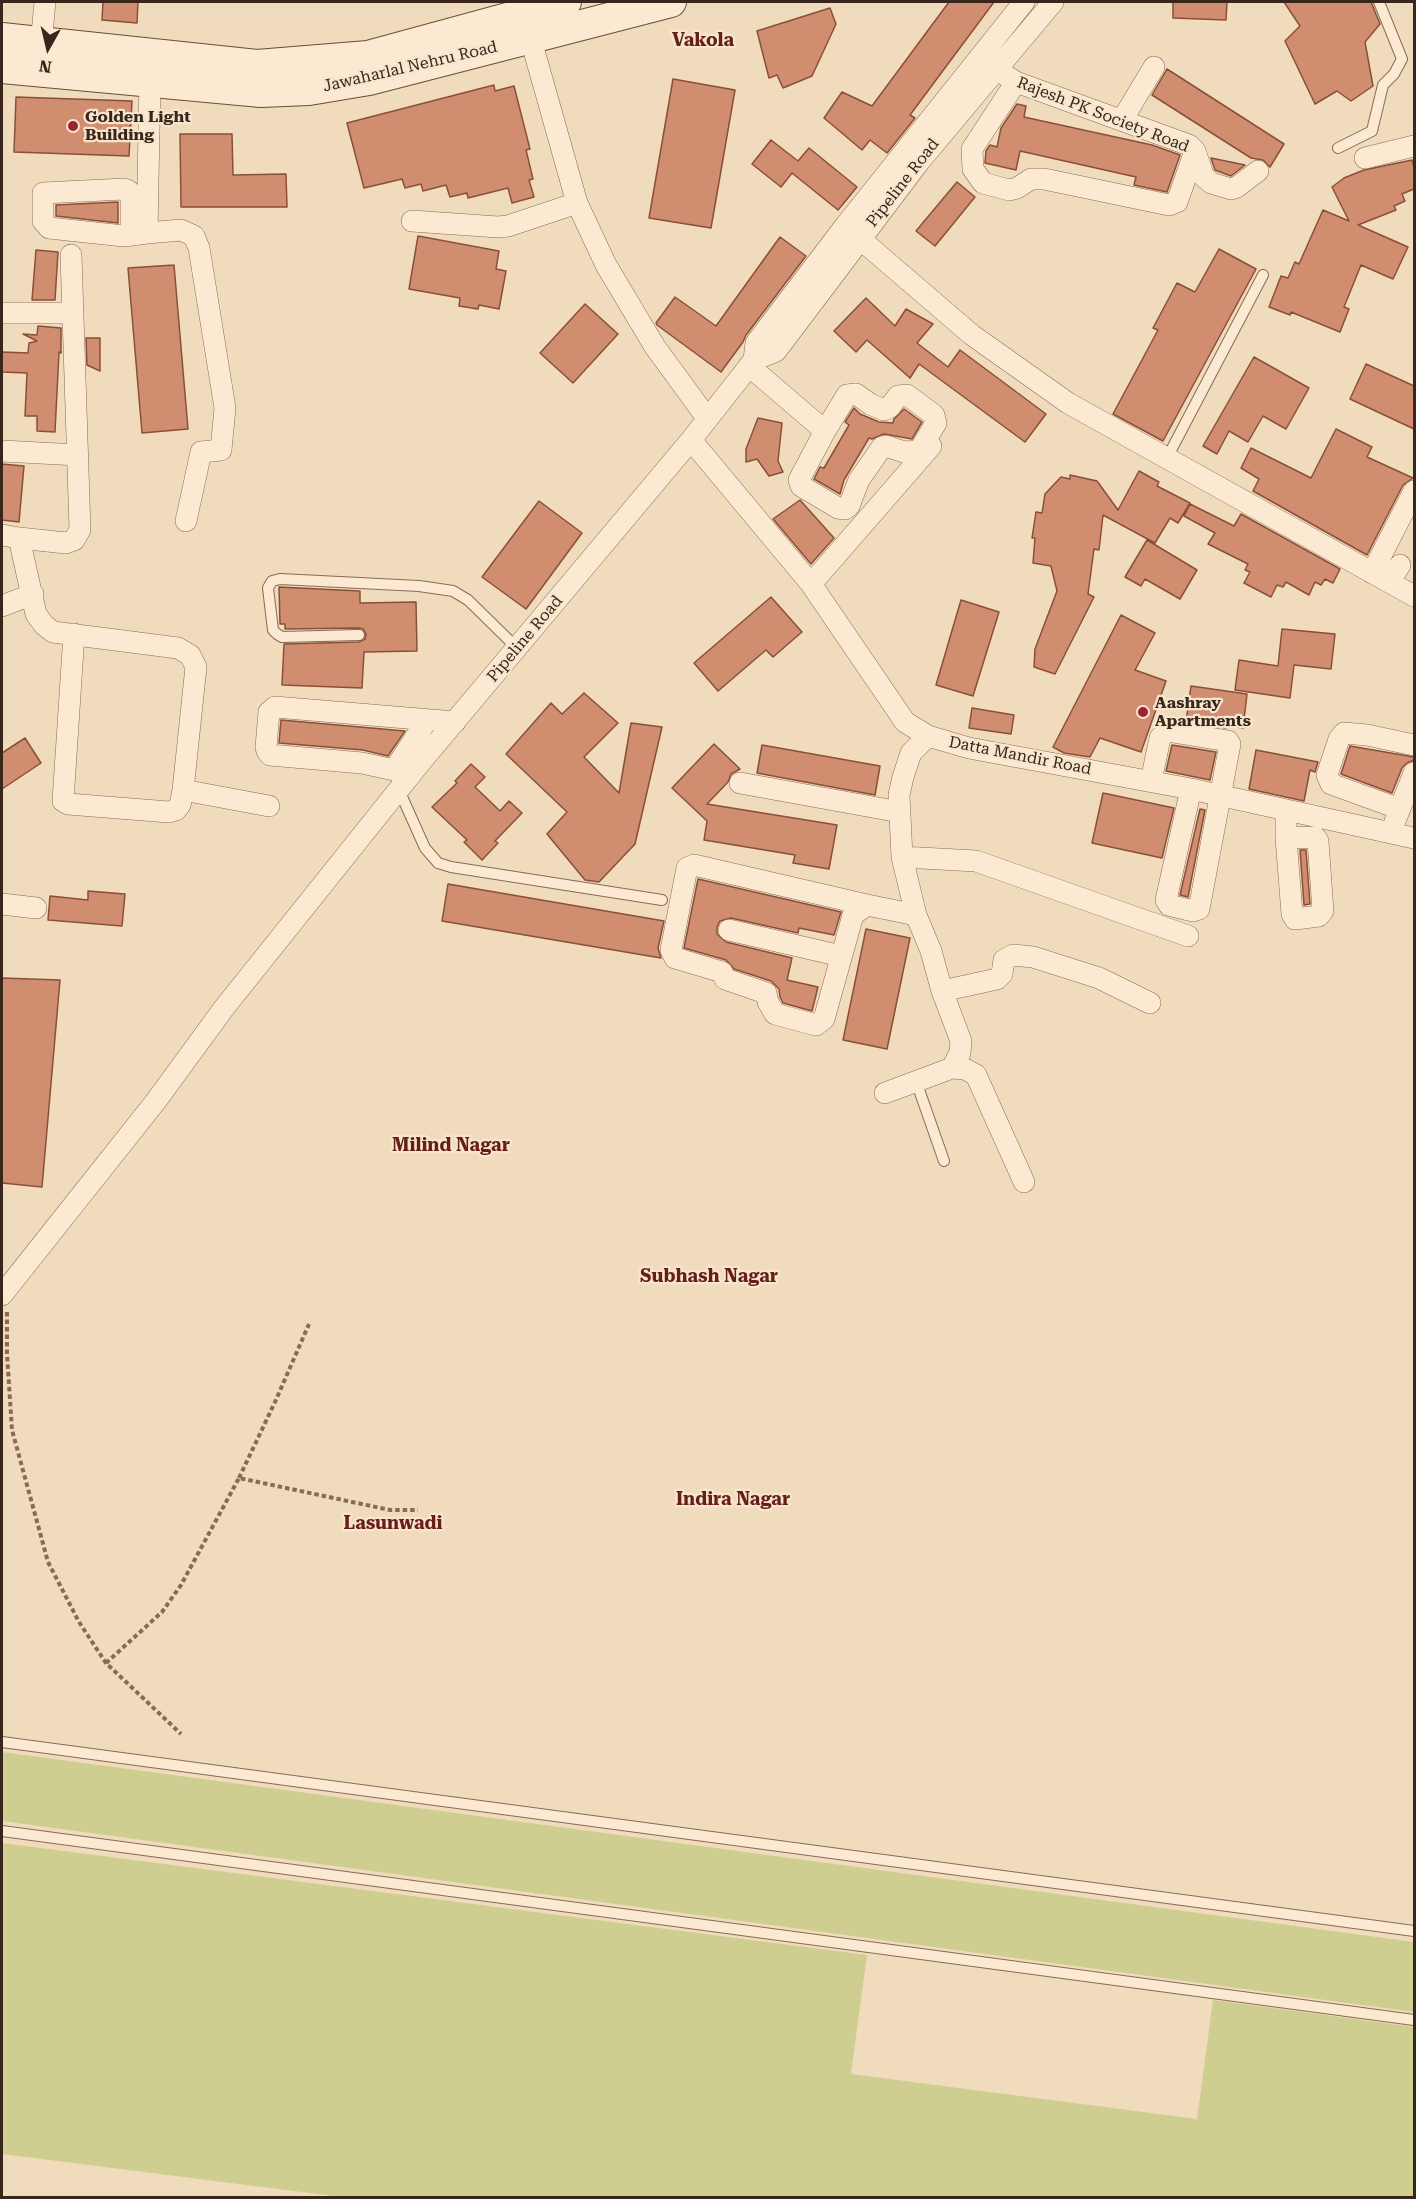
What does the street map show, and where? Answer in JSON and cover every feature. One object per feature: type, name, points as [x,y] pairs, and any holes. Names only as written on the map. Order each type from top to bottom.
[{"type":"main road","name":"Jawaharlal Nehru Road","points":[[2,38],[40,56],[150,81],[261,92],[309,90],[369,80],[527,26],[566,2]]},
{"type":"main road","name":"Jawaharlal Nehru Road","points":[[2,68],[40,56],[257,65],[368,56],[671,2]]},
{"type":"street","points":[[40,56],[45,2]]},
{"type":"street","name":"Pipeline Road","points":[[852,232],[954,120],[1024,2]]},
{"type":"street","name":"Pipeline Road","points":[[4,1293],[136,1128],[224,1008],[297,919],[405,772],[455,722],[691,440],[751,363],[776,351],[852,232],[988,63],[1053,2]]},
{"type":"street","points":[[527,26],[577,203],[606,265],[655,347],[707,418]]},
{"type":"street","name":"Rajesh PK Society Road","points":[[988,63],[1016,82],[1189,145],[1195,151],[1204,177],[1211,183],[1231,189],[1238,187],[1258,171]]},
{"type":"street","points":[[1122,120],[1154,67]]},
{"type":"street","points":[[150,81],[139,234],[181,230],[194,236],[200,248],[225,408],[221,450],[201,452],[186,521]]},
{"type":"street","points":[[1016,82],[972,149],[971,163],[983,183],[1009,190],[1031,179],[1044,179],[1169,205],[1177,202],[1195,151]]},
{"type":"street","points":[[954,120],[977,140]]},
{"type":"street","points":[[1365,158],[1414,146]]},
{"type":"street","points":[[412,221],[508,226],[577,203]]},
{"type":"street","points":[[852,232],[981,342],[1068,403],[1167,458],[1395,573],[1414,596]]},
{"type":"street","points":[[71,255],[80,530],[74,540],[66,543],[10,536],[33,594],[36,614],[53,632],[74,634],[178,648],[190,655],[196,667],[183,790],[180,805],[176,810],[169,812],[68,804],[63,801],[74,634]]},
{"type":"street","points":[[2,313],[74,313]]},
{"type":"street","points":[[751,363],[825,431]]},
{"type":"street","points":[[856,394],[884,410],[890,407],[898,396],[907,395],[934,415],[936,423],[919,451],[904,452],[886,446],[882,447],[859,480],[849,506],[845,509],[838,508],[801,486],[799,480],[825,431],[847,395],[856,394]]},
{"type":"street","points":[[811,584],[947,427]]},
{"type":"street","name":"Datta Mandir Road","points":[[691,440],[811,584],[905,722],[928,736],[969,748],[1151,781],[1189,796],[1220,803],[1287,810],[1402,835]]},
{"type":"street","points":[[2,451],[78,455]]},
{"type":"street","points":[[1395,573],[1414,491]]},
{"type":"street","points":[[2,606],[33,594]]},
{"type":"street","points":[[427,720],[405,772],[362,763],[270,755],[266,747],[269,712],[275,707],[455,722]]},
{"type":"street","points":[[1151,781],[1160,738],[1167,731],[1228,741],[1230,744],[1198,909],[1193,911],[1169,905],[1166,900],[1189,796]]},
{"type":"street","points":[[1407,803],[1331,784],[1327,775],[1339,739],[1344,733],[1367,735],[1414,745]]},
{"type":"street","points":[[928,736],[911,753],[899,795],[902,857],[916,915],[931,951],[942,991],[961,1041],[960,1053],[952,1068]]},
{"type":"street","points":[[1402,835],[1414,773]]},
{"type":"street","points":[[740,783],[900,812]]},
{"type":"street","points":[[183,790],[269,806]]},
{"type":"street","points":[[1287,810],[1287,838]]},
{"type":"street","points":[[902,857],[976,861],[1188,936]]},
{"type":"street","points":[[867,905],[853,915],[824,1019],[816,1025],[775,1014],[766,993],[725,979],[723,972],[675,958],[671,950],[687,868],[694,865],[916,915]]},
{"type":"street","points":[[2,904],[36,908]]},
{"type":"street","points":[[729,930],[841,956]]},
{"type":"street","points":[[942,991],[997,979],[1002,974],[1004,960],[1013,955],[1033,957],[1099,978],[1150,1003]]},
{"type":"street","points":[[885,1093],[952,1068],[965,1069],[976,1075],[1024,1182]]},
{"type":"lane","points":[[1338,148],[1372,131],[1383,85],[1394,74],[1402,59],[1379,2]]},
{"type":"lane","points":[[1167,458],[1263,275]]},
{"type":"lane","points":[[359,635],[282,637],[273,630],[268,588],[272,581],[280,579],[419,586],[453,591],[468,600],[517,648]]},
{"type":"lane","points":[[405,772],[425,848],[438,863],[451,867],[662,900]]},
{"type":"lane","points":[[916,1081],[944,1161]]},
{"type":"lane","points":[[2,1742],[1414,1930]]},
{"type":"lane","points":[[2,1831],[1414,2020]]},
{"type":"path","points":[[4,1293],[12,1430],[48,1562],[79,1622],[106,1663],[181,1734]]},
{"type":"path","points":[[106,1663],[162,1612],[181,1585],[239,1478],[309,1324]]},
{"type":"path","points":[[239,1478],[390,1510],[418,1510]]},
{"type":"shaded area","points":[[2,1752],[1414,1942],[1414,2012],[2,1821]]},
{"type":"shaded area","points":[[2,1843],[867,1955],[851,2074],[1197,2119],[1213,2000],[1414,2027],[1414,2197],[349,2198],[2,2154]]},
{"type":"building","points":[[103,2],[138,2],[137,23],[102,20]]},
{"type":"building","points":[[949,2],[994,2],[910,115],[915,118],[887,153],[870,140],[862,150],[824,118],[842,92],[872,106]]},
{"type":"building","points":[[1173,2],[1227,2],[1226,20],[1173,18]]},
{"type":"building","points":[[1284,2],[1371,2],[1380,24],[1365,42],[1373,86],[1351,101],[1337,91],[1315,104],[1285,41],[1300,26]]},
{"type":"building","points":[[830,8],[836,24],[812,76],[783,88],[777,75],[769,78],[757,31]]},
{"type":"building","points":[[1167,69],[1284,144],[1270,167],[1263,160],[1251,158],[1152,95]]},
{"type":"building","points":[[673,79],[735,90],[711,228],[649,218]]},
{"type":"building","points":[[494,85],[495,91],[514,86],[530,149],[526,150],[533,179],[529,180],[534,197],[512,203],[508,188],[468,198],[467,193],[450,197],[446,185],[423,191],[421,184],[405,188],[402,179],[364,188],[347,123]]},
{"type":"building","name":"Golden Light Building","points":[[16,97],[132,101],[129,156],[14,152]]},
{"type":"building","points":[[1017,104],[1026,106],[1024,117],[1152,145],[1180,155],[1167,192],[1134,185],[1136,177],[1020,151],[1016,170],[985,163],[986,151],[990,145],[997,147],[1001,128]]},
{"type":"building","points":[[180,134],[232,134],[233,175],[286,174],[287,207],[181,207]]},
{"type":"building","points":[[771,140],[798,161],[809,148],[857,187],[838,210],[792,173],[781,187],[752,164]]},
{"type":"building","points":[[1211,158],[1245,165],[1231,176],[1215,170]]},
{"type":"building","points":[[1412,160],[1414,189],[1402,194],[1405,201],[1394,206],[1396,210],[1358,225],[1408,247],[1393,279],[1361,265],[1344,307],[1349,309],[1340,332],[1291,312],[1290,315],[1269,307],[1281,276],[1288,278],[1295,262],[1299,264],[1323,210],[1349,221],[1332,187],[1344,178],[1364,170]]},
{"type":"building","points":[[957,182],[975,197],[935,246],[916,231]]},
{"type":"building","points":[[118,202],[118,223],[56,216],[56,205]]},
{"type":"building","points":[[418,236],[499,251],[496,269],[506,271],[499,309],[479,305],[478,309],[459,306],[460,298],[409,289]]},
{"type":"building","points":[[780,237],[806,256],[721,372],[657,325],[656,323],[675,297],[716,326]]},
{"type":"building","points":[[1219,249],[1256,269],[1163,441],[1113,414],[1158,330],[1153,328],[1177,283],[1195,292]]},
{"type":"building","points":[[36,250],[58,252],[55,300],[32,300]]},
{"type":"building","points":[[174,265],[188,429],[142,433],[128,268]]},
{"type":"building","points":[[866,298],[895,326],[906,309],[933,324],[917,343],[948,367],[960,350],[1046,414],[1025,442],[919,364],[910,378],[867,340],[856,352],[834,331]]},
{"type":"building","points":[[585,304],[618,334],[573,383],[540,353]]},
{"type":"building","points":[[38,326],[61,328],[55,432],[37,431],[37,416],[25,416],[27,373],[2,372],[2,352],[28,353],[29,343],[37,341],[23,334],[37,335]]},
{"type":"building","points":[[86,338],[100,338],[100,371],[87,365]]},
{"type":"building","points":[[1254,357],[1309,388],[1286,429],[1263,416],[1248,442],[1229,431],[1217,454],[1203,446]]},
{"type":"building","points":[[1366,364],[1414,386],[1414,429],[1350,399]]},
{"type":"building","points":[[854,408],[860,414],[879,422],[893,423],[904,409],[922,422],[912,439],[884,434],[869,438],[844,480],[840,494],[814,479],[820,467],[824,468],[849,425],[845,422]]},
{"type":"building","points":[[758,418],[782,423],[778,461],[783,472],[769,476],[757,459],[746,462],[746,449]]},
{"type":"building","points":[[1336,429],[1372,447],[1367,457],[1413,478],[1403,485],[1367,555],[1253,491],[1259,479],[1241,468],[1251,448],[1311,478]]},
{"type":"building","points":[[2,464],[24,466],[19,522],[2,520]]},
{"type":"building","points":[[1139,471],[1159,482],[1157,486],[1190,503],[1178,523],[1170,518],[1155,543],[1103,515],[1099,550],[1094,549],[1088,594],[1094,597],[1055,674],[1034,667],[1035,649],[1057,591],[1051,566],[1033,563],[1035,538],[1032,538],[1036,512],[1042,513],[1045,494],[1061,477],[1070,479],[1070,475],[1097,481],[1118,510]]},
{"type":"building","points":[[800,500],[834,538],[811,564],[773,519]]},
{"type":"building","points":[[539,501],[582,533],[526,609],[482,577]]},
{"type":"building","points":[[1190,504],[1234,526],[1241,514],[1340,569],[1333,583],[1325,579],[1321,585],[1315,582],[1309,595],[1286,582],[1283,587],[1277,585],[1271,597],[1244,583],[1250,572],[1245,570],[1248,564],[1208,544],[1215,533],[1184,516]]},
{"type":"building","points":[[1147,540],[1197,570],[1180,599],[1145,579],[1141,586],[1125,577]]},
{"type":"building","points":[[279,587],[360,591],[360,603],[416,602],[417,651],[364,652],[362,688],[282,685],[284,644],[359,642],[365,639],[366,634],[363,629],[359,628],[285,629],[285,624],[280,624]]},
{"type":"building","points":[[771,597],[802,632],[773,657],[766,650],[718,691],[694,663]]},
{"type":"building","points":[[961,600],[999,612],[973,696],[936,685]]},
{"type":"building","points":[[1121,615],[1155,633],[1135,670],[1166,681],[1141,752],[1100,738],[1090,757],[1064,753],[1053,747]]},
{"type":"building","points":[[1282,629],[1335,634],[1331,669],[1294,665],[1290,698],[1235,690],[1239,660],[1278,666]]},
{"type":"building","points":[[1191,686],[1247,694],[1243,728],[1226,725],[1226,728],[1186,721]]},
{"type":"building","points":[[584,693],[618,723],[584,757],[619,793],[631,723],[662,727],[635,844],[599,882],[585,880],[547,834],[567,812],[506,754],[551,703],[562,714]]},
{"type":"building","points":[[972,708],[1014,715],[1011,734],[969,728]]},
{"type":"building","points":[[281,720],[405,731],[388,756],[363,750],[279,743]]},
{"type":"building","points":[[25,738],[41,763],[2,789],[2,753]]},
{"type":"building","points":[[714,744],[740,769],[731,774],[728,782],[707,804],[837,825],[829,869],[793,863],[795,855],[704,840],[707,821],[672,788]]},
{"type":"building","points":[[762,745],[880,766],[875,795],[757,773]]},
{"type":"building","points":[[1172,745],[1216,752],[1210,780],[1166,771]]},
{"type":"building","points":[[1350,746],[1414,757],[1414,760],[1402,768],[1392,793],[1341,774]]},
{"type":"building","points":[[1256,750],[1318,762],[1315,772],[1310,770],[1304,801],[1249,789]]},
{"type":"building","points":[[471,764],[485,777],[475,787],[500,811],[509,801],[522,813],[495,841],[498,843],[482,860],[464,842],[467,840],[432,807],[457,783],[455,781]]},
{"type":"building","points":[[1103,793],[1174,808],[1162,858],[1092,843]]},
{"type":"building","points":[[1200,809],[1205,810],[1188,897],[1180,895]]},
{"type":"building","points":[[1300,850],[1306,850],[1310,904],[1304,905]]},
{"type":"building","points":[[698,879],[841,912],[834,935],[799,928],[798,933],[731,918],[720,921],[717,927],[717,934],[726,942],[792,958],[787,980],[818,987],[812,1011],[783,1003],[779,989],[771,981],[734,969],[726,960],[684,948]]},
{"type":"building","points":[[448,884],[664,921],[658,948],[661,958],[442,921]]},
{"type":"building","points":[[88,891],[125,894],[122,926],[48,920],[50,896],[88,900]]},
{"type":"building","points":[[866,929],[910,938],[887,1049],[843,1040]]},
{"type":"building","points":[[2,978],[60,980],[42,1187],[2,1183]]},
{"type":"place","name":"Golden Light Building","points":[[73,126]]},
{"type":"place","name":"Aashray Apartments","points":[[1143,712]]},
{"type":"district","name":"Vakola","points":[[703,41]]},
{"type":"district","name":"Milind Nagar","points":[[451,1146]]},
{"type":"district","name":"Subhash Nagar","points":[[709,1277]]},
{"type":"district","name":"Indira Nagar","points":[[733,1500]]},
{"type":"district","name":"Lasunwadi","points":[[393,1524]]}]
